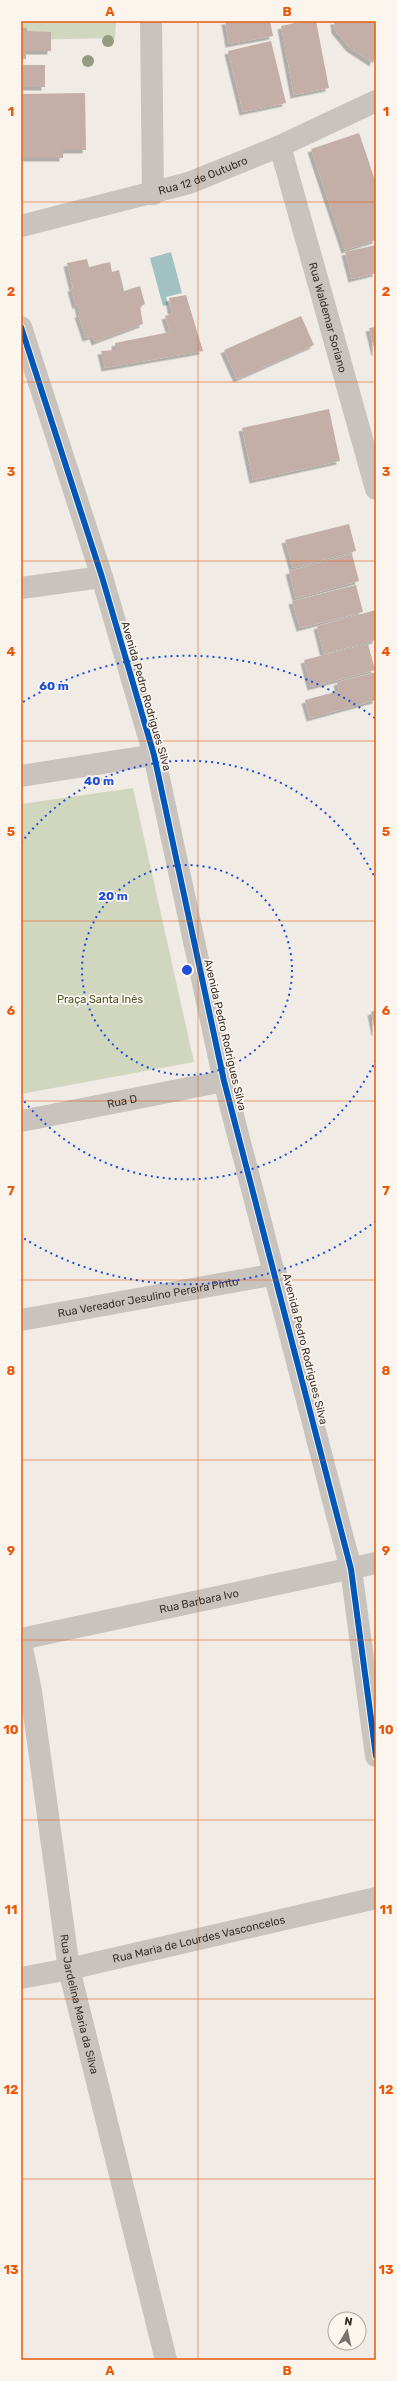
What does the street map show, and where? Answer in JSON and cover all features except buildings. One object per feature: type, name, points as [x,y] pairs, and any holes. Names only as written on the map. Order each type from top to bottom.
[{"type":"street","points":[[151,21],[153,194]]},
{"type":"street","name":"Rua 12 de Outubro","points":[[21,226],[153,194],[216,173],[280,146],[376,101]]},
{"type":"street","name":"Rua Waldemar Soriano","points":[[280,146],[376,489]]},
{"type":"street","name":"Avenida Pedro Rodrigues Silva","points":[[21,327],[102,577],[154,755],[224,1081],[266,1245],[276,1274],[351,1569],[376,1756]]},
{"type":"street","points":[[21,588],[102,577]]},
{"type":"street","points":[[21,776],[154,755]]},
{"type":"street","name":"Rua D","points":[[21,1121],[224,1081]]},
{"type":"street","name":"Rua Vereador Jesulino Pereira Pinto","points":[[21,1320],[276,1274]]},
{"type":"street","name":"Rua Barbara Ivo","points":[[21,1640],[376,1563]]},
{"type":"street","name":"Rua Jardelina Maria da Silva","points":[[21,1643],[31,1691],[69,1969],[166,2360]]},
{"type":"street","name":"Rua Maria de Lourdes Vasconcelos","points":[[21,1978],[69,1969],[376,1898]]},
{"type":"green space","points":[[21,21],[116,21],[115,38],[21,40]]},
{"type":"green space","name":"Praça Santa Inês","points":[[133,788],[194,1062],[21,1094],[21,804]]},
{"type":"water","points":[[171,252],[182,293],[166,297],[168,305],[163,306],[150,258]]},
{"type":"cycle path","points":[[21,327],[102,577],[154,755],[224,1081],[351,1569],[376,1756]]}]
